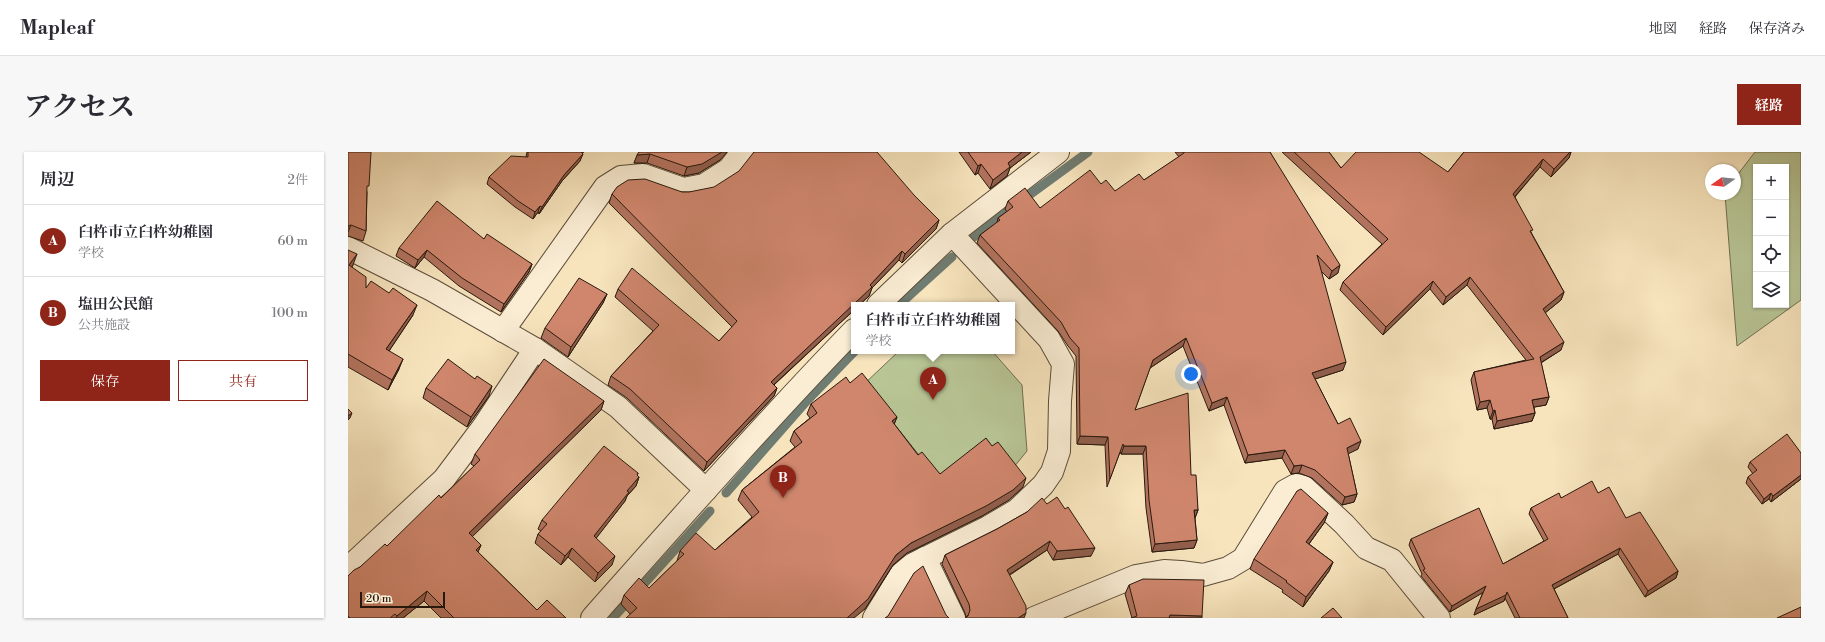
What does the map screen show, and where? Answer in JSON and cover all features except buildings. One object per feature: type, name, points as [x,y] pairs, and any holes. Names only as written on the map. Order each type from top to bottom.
[{"type":"street","points":[[504,331],[605,187],[621,177],[643,175],[683,188],[704,185],[729,169],[742,152]]},
{"type":"street","points":[[881,302],[952,234],[1058,152]]},
{"type":"street","points":[[952,234],[1015,302]]},
{"type":"street","points":[[348,248],[432,290],[535,349],[618,407],[706,490]]},
{"type":"street","points":[[874,618],[901,574],[913,564],[988,527],[1017,510],[1043,485],[1052,472],[1059,451],[1060,401],[1063,364],[1049,339],[1015,302]]},
{"type":"street","points":[[592,618],[811,374],[851,333]]},
{"type":"street","points":[[348,568],[444,479],[483,427],[535,349]]},
{"type":"street","points":[[1034,618],[1136,576],[1157,571],[1181,572],[1202,576],[1236,565],[1243,559],[1285,491],[1296,485],[1304,487],[1344,524],[1366,548],[1392,560],[1439,618]]},
{"type":"street","points":[[925,558],[954,618]]},
{"type":"green space","points":[[1755,152],[1801,152],[1801,300],[1737,346],[1725,200],[1741,200],[1741,170]]},
{"type":"green space","points":[[896,354],[995,354],[1022,385],[1027,451],[1009,473],[939,480],[863,385]]},
{"type":"waterway","points":[[1021,201],[1088,152]]},
{"type":"waterway","points":[[974,237],[1008,211]]},
{"type":"waterway","points":[[902,302],[952,257]]},
{"type":"waterway","points":[[726,493],[805,403],[852,354]]},
{"type":"waterway","points":[[613,618],[710,511]]},
{"type":"place","name":"臼杵市立臼杵幼稚園","points":[[933,400]]},
{"type":"place","name":"塩田公民館","points":[[783,498]]}]
